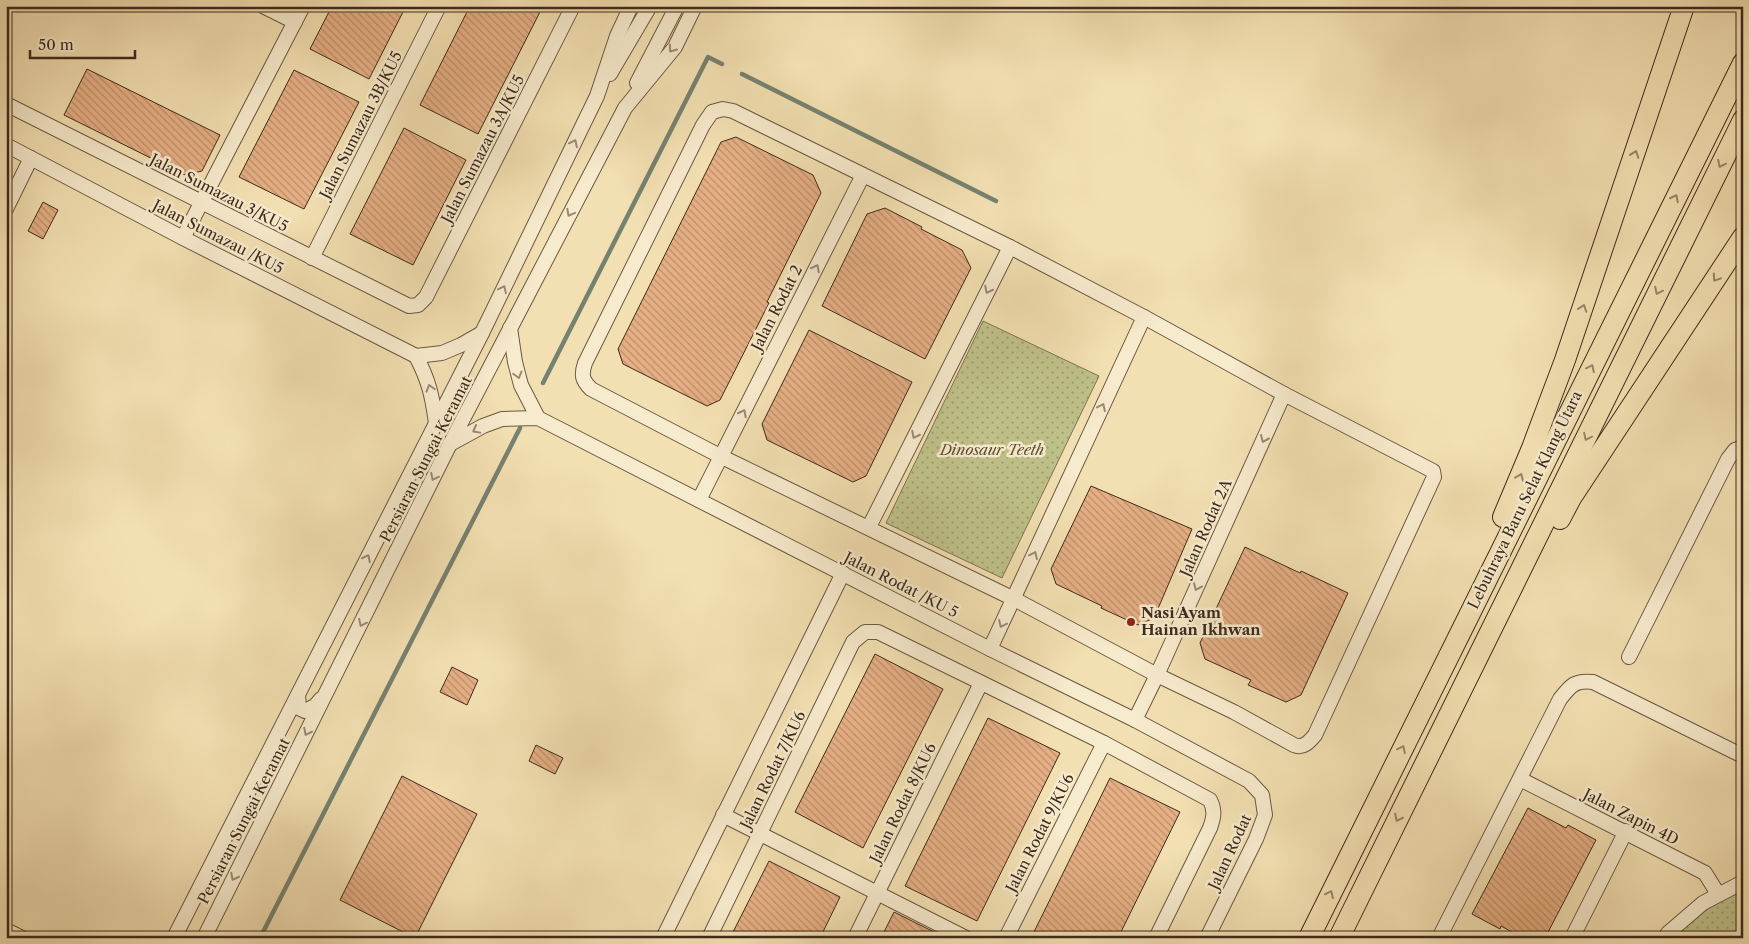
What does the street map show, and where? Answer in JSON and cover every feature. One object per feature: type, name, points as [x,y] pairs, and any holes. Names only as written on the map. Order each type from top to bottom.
[{"type":"highway","points":[[1466,620],[1503,517],[1532,448],[1565,360],[1684,6]]},
{"type":"highway","name":"Lebuhraya Baru Selat Klang Utara","points":[[1308,938],[1743,63]]},
{"type":"highway","name":"Lebuhraya Baru Selat Klang Utara","points":[[1338,938],[1418,780],[1743,120]]},
{"type":"highway","points":[[1418,780],[1572,498],[1743,237]]},
{"type":"street","points":[[263,6],[295,22]]},
{"type":"street","points":[[183,238],[303,6]]},
{"type":"street","name":"Jalan Sumazau 3B/KU5","points":[[312,258],[439,6]]},
{"type":"street","name":"Jalan Sumazau 3A/KU5","points":[[418,305],[426,298],[573,6]]},
{"type":"street","name":"Persiaran Sungai Keramat","points":[[174,938],[482,333],[598,94],[617,36],[631,6]]},
{"type":"street","points":[[598,94],[650,6]]},
{"type":"street","points":[[625,108],[677,6]]},
{"type":"street","name":"Persiaran Sungai Keramat","points":[[204,938],[450,444],[625,108],[675,47],[695,6]]},
{"type":"street","name":"Jalan Sumazau 3/KU5","points":[[6,104],[409,306],[418,305]]},
{"type":"street","points":[[723,109],[733,110],[1010,247],[1144,317],[1284,394],[1433,471],[1434,478],[1315,735],[1307,743],[1298,747],[1294,745],[1234,712],[1157,675],[1014,599],[720,456],[591,389],[583,381],[582,373],[703,125],[712,112],[723,109]]},
{"type":"street","name":"Jalan Sumazau /KU5","points":[[6,145],[183,238],[416,356]]},
{"type":"street","points":[[7,204],[32,158]]},
{"type":"street","name":"Jalan Rodat 2","points":[[699,500],[863,175]]},
{"type":"street","points":[[869,527],[1010,247]]},
{"type":"street","points":[[990,649],[1144,317]]},
{"type":"street","points":[[450,444],[483,426],[502,419],[538,418],[521,385],[514,362],[510,328]]},
{"type":"street","points":[[436,423],[433,398],[427,378],[416,356],[442,353],[482,333]]},
{"type":"street","name":"Jalan Rodat 2A","points":[[1135,720],[1284,394]]},
{"type":"street","name":"Jalan Rodat /KU 5","points":[[538,418],[990,649],[1135,720],[1249,781]]},
{"type":"street","points":[[1629,658],[1728,459],[1735,450],[1743,447]]},
{"type":"street","points":[[663,938],[843,573]]},
{"type":"street","name":"Jalan Rodat 7/KU6","points":[[709,938],[853,642],[865,632],[878,632],[981,683]]},
{"type":"street","points":[[1439,938],[1560,699],[1571,685],[1582,681],[1593,682],[1743,756]]},
{"type":"street","points":[[981,683],[1104,743],[1210,800],[1214,807],[1214,817],[1210,828],[1156,938]]},
{"type":"street","name":"Jalan Rodat 8/KU6","points":[[856,938],[981,683]]},
{"type":"street","points":[[298,695],[299,708],[305,712],[315,706],[329,688]]},
{"type":"street","name":"Jalan Rodat 9/KU6","points":[[1006,938],[1104,743]]},
{"type":"street","name":"Jalan Zapin 4D","points":[[1520,779],[1626,831],[1705,873],[1718,894]]},
{"type":"street","name":"Jalan Rodat","points":[[1207,938],[1256,839],[1265,815],[1262,795],[1249,781]]},
{"type":"street","points":[[723,815],[966,938]]},
{"type":"street","points":[[1572,938],[1626,831]]},
{"type":"street","points":[[1664,938],[1703,903],[1743,882]]},
{"type":"street","points":[[6,930],[22,938]]},
{"type":"green space","name":"Dinosaur Teeth","points":[[983,321],[1099,376],[1002,578],[886,523]]},
{"type":"green space","points":[[1743,887],[1743,938],[1670,938],[1722,898]]},
{"type":"building","points":[[332,6],[406,6],[369,79],[310,49]]},
{"type":"building","points":[[470,6],[543,6],[478,134],[420,105]]},
{"type":"building","points":[[87,69],[220,135],[202,171],[185,175],[64,115]]},
{"type":"building","points":[[294,70],[359,102],[304,209],[239,177]]},
{"type":"building","points":[[404,128],[466,160],[413,265],[350,234]]},
{"type":"building","points":[[736,137],[813,175],[821,193],[767,302],[769,303],[720,400],[707,406],[623,364],[618,349],[721,142]]},
{"type":"building","points":[[43,202],[58,210],[43,239],[28,231]]},
{"type":"building","points":[[885,208],[962,250],[971,268],[925,359],[822,306],[867,214]]},
{"type":"building","points":[[809,330],[912,382],[866,476],[853,482],[767,440],[762,424]]},
{"type":"building","points":[[1091,486],[1192,529],[1154,618],[1138,625],[1056,584],[1051,569]]},
{"type":"building","points":[[1245,547],[1348,593],[1301,695],[1286,702],[1248,685],[1251,680],[1205,659],[1200,643]]},
{"type":"building","points":[[875,654],[943,689],[863,848],[795,812]]},
{"type":"building","points":[[452,667],[478,680],[467,705],[440,692]]},
{"type":"building","points":[[988,718],[1060,753],[977,921],[905,886]]},
{"type":"building","points":[[536,745],[563,758],[555,774],[529,761]]},
{"type":"building","points":[[402,776],[477,814],[415,938],[340,900]]},
{"type":"building","points":[[1110,778],[1180,812],[1118,938],[1031,938]]},
{"type":"building","points":[[1528,808],[1566,828],[1568,825],[1596,840],[1545,938],[1523,938],[1501,926],[1500,929],[1472,914]]},
{"type":"building","points":[[769,861],[840,897],[820,938],[730,938]]},
{"type":"building","points":[[894,912],[946,938],[881,938]]},
{"type":"waterway","points":[[543,383],[708,57],[722,64]]},
{"type":"waterway","points":[[742,74],[996,201]]},
{"type":"waterway","points":[[260,938],[520,428]]},
{"type":"place","name":"Nasi Ayam Hainan Ikhwan","points":[[1131,622]]}]
